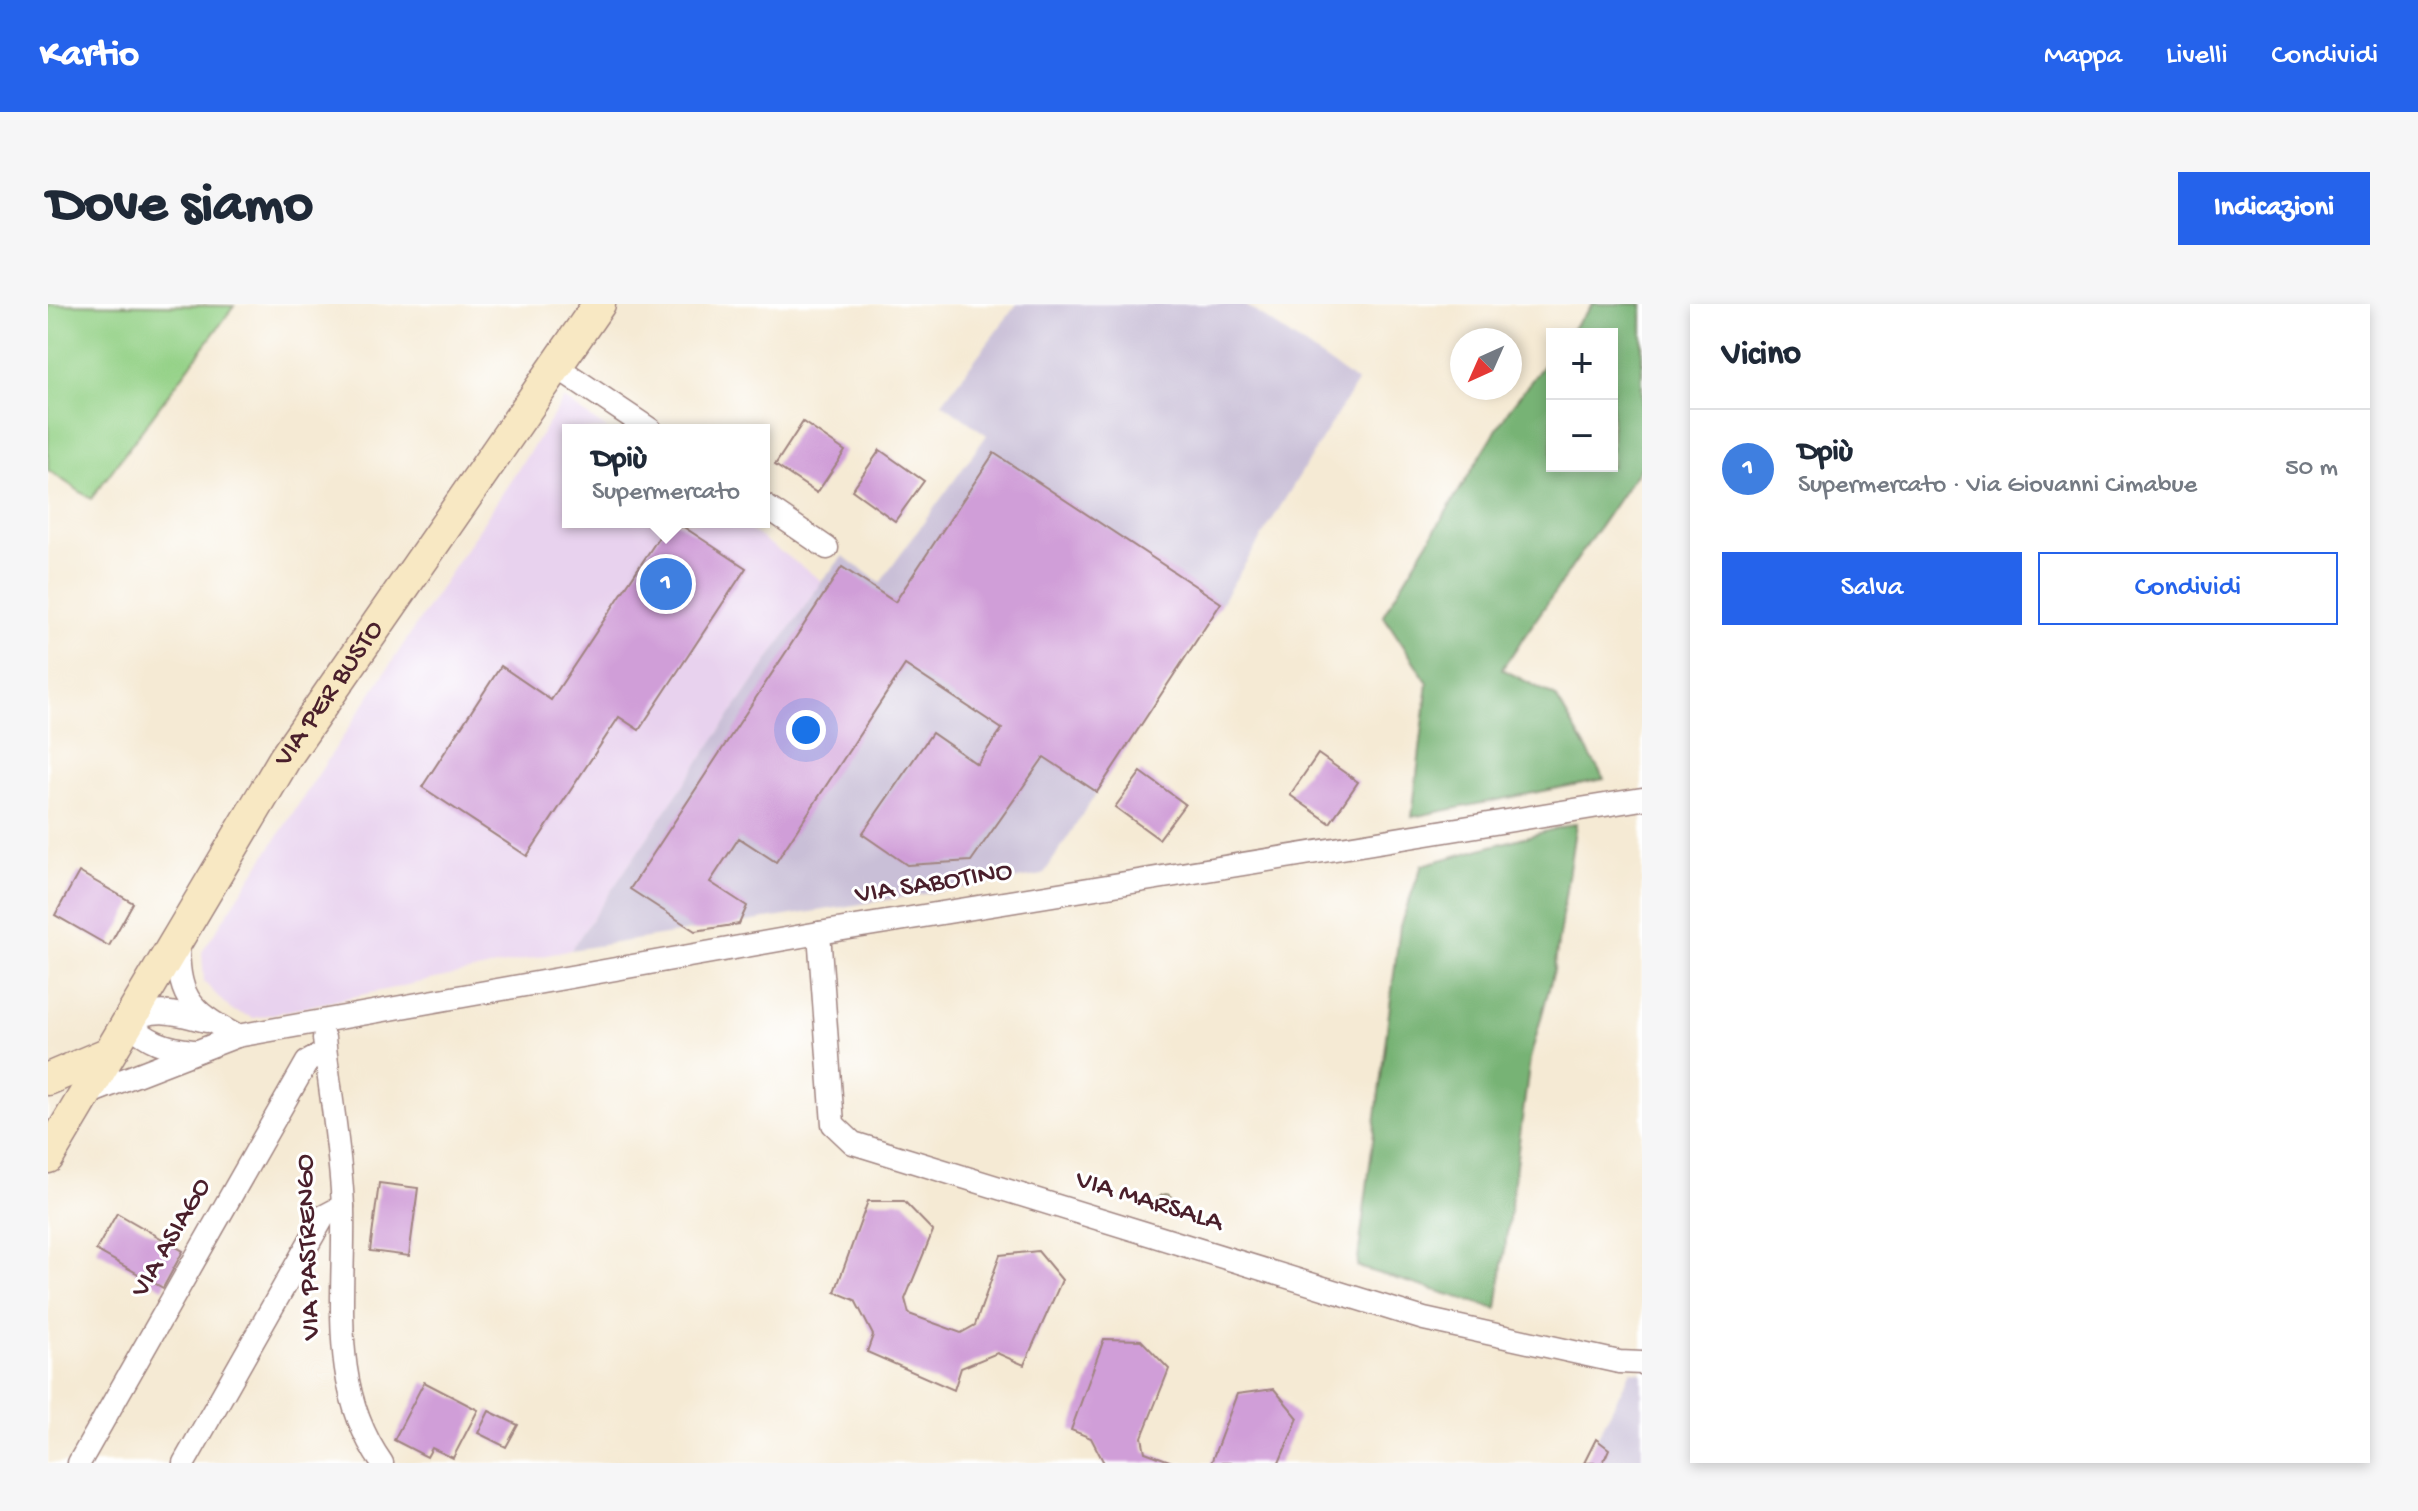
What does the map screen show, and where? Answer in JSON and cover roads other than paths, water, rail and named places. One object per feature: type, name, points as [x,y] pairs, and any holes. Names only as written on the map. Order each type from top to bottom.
[{"type":"main road","name":"VIA PER BUSTO","points":[[48,1157],[285,758],[599,304]]},
{"type":"main road","points":[[48,1079],[107,1054]]},
{"type":"street","points":[[557,367],[642,424]]},
{"type":"street","points":[[770,509],[827,548]]},
{"type":"street","name":"VIA SABOTINO","points":[[81,1097],[237,1036],[819,933],[1642,799]]},
{"type":"street","name":"VIA MARSALA","points":[[819,933],[833,1124],[853,1143],[1424,1319],[1619,1362],[1642,1363]]},
{"type":"street","points":[[178,939],[178,978],[190,1002],[211,1022]]},
{"type":"street","points":[[197,1052],[166,1048],[146,1040],[127,1022],[144,1012],[170,1011],[211,1022],[237,1036]]},
{"type":"street","name":"VIA PASTRENGO","points":[[322,1022],[343,1206],[341,1349],[349,1396],[364,1439],[382,1463]]},
{"type":"street","name":"VIA ASIAGO","points":[[79,1463],[307,1062],[325,1052]]},
{"type":"street","points":[[184,1463],[324,1216],[343,1206]]},
{"type":"place","name":"Dpiù","points":[[666,584]]}]
